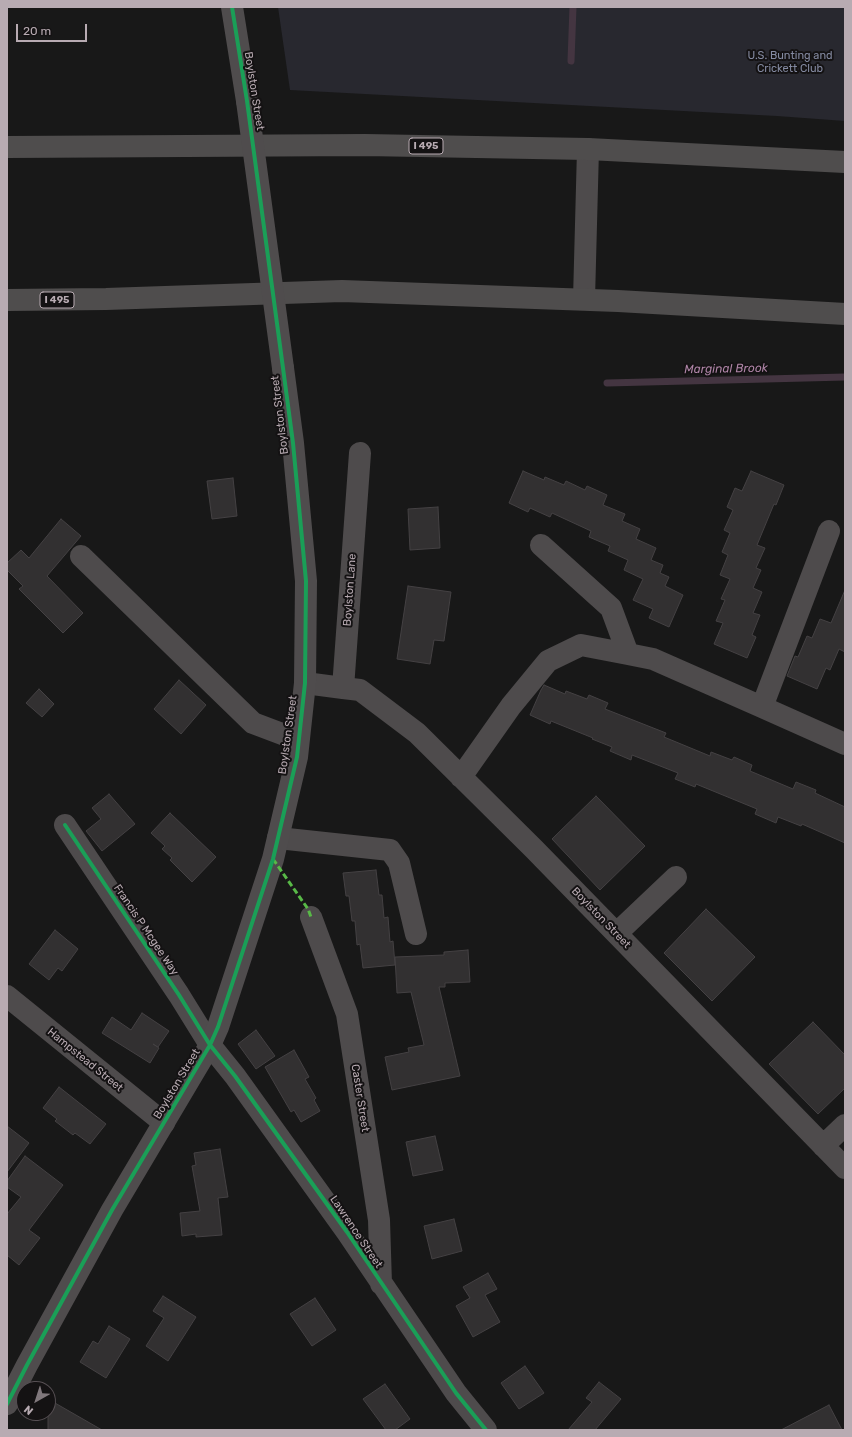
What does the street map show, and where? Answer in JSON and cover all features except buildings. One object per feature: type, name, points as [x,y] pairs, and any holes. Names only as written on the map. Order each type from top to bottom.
[{"type":"highway","name":"I 495","points":[[7,147],[365,145],[588,149],[845,162]]},
{"type":"highway","name":"I 495","points":[[7,300],[114,299],[342,291],[584,299],[845,314]]},
{"type":"main road","name":"Boylston Street","points":[[8,1402],[112,1210],[210,1045],[218,1027],[273,859],[296,757],[304,683],[306,581],[293,443],[247,101],[232,7]]},
{"type":"street","points":[[584,299],[588,149]]},
{"type":"street","name":"Boylston Lane","points":[[343,688],[360,453]]},
{"type":"street","points":[[762,707],[830,531]]},
{"type":"street","points":[[541,545],[611,608],[628,654]]},
{"type":"street","points":[[81,556],[252,723],[298,740]]},
{"type":"street","points":[[461,776],[511,706],[548,661],[581,645],[653,660],[845,744]]},
{"type":"street","points":[[304,683],[343,688]]},
{"type":"street","name":"Boylston Street","points":[[343,688],[360,690],[417,733],[616,933],[845,1168]]},
{"type":"street","name":"Francis P Mcgee Way","points":[[65,825],[180,995],[210,1045]]},
{"type":"street","points":[[278,838],[390,850],[399,863],[416,934]]},
{"type":"street","points":[[616,933],[676,877]]},
{"type":"street","name":"Caster Street","points":[[311,917],[347,1014],[379,1220],[381,1284]]},
{"type":"street","name":"Hampstead Street","points":[[7,996],[164,1123]]},
{"type":"street","name":"Lawrence Street","points":[[210,1045],[235,1076],[347,1232],[456,1393],[486,1430]]},
{"type":"street","points":[[823,1146],[845,1125]]},
{"type":"green space","name":"U.S. Bunting and Crickett Club","points":[[278,7],[845,7],[845,121],[290,90]]},
{"type":"waterway","name":"Marginal Brook","points":[[571,61],[573,7]]},
{"type":"waterway","name":"Marginal Brook","points":[[607,383],[845,377]]},
{"type":"marked path","points":[[273,859],[308,909],[311,917]]},
{"type":"cycle path","points":[[7,1404],[112,1210],[210,1045],[218,1027],[273,859],[297,757],[305,683],[306,581],[293,443],[247,101],[232,7]]},
{"type":"cycle path","points":[[65,825],[179,995],[210,1045],[235,1076],[347,1232],[456,1393],[486,1430]]}]
